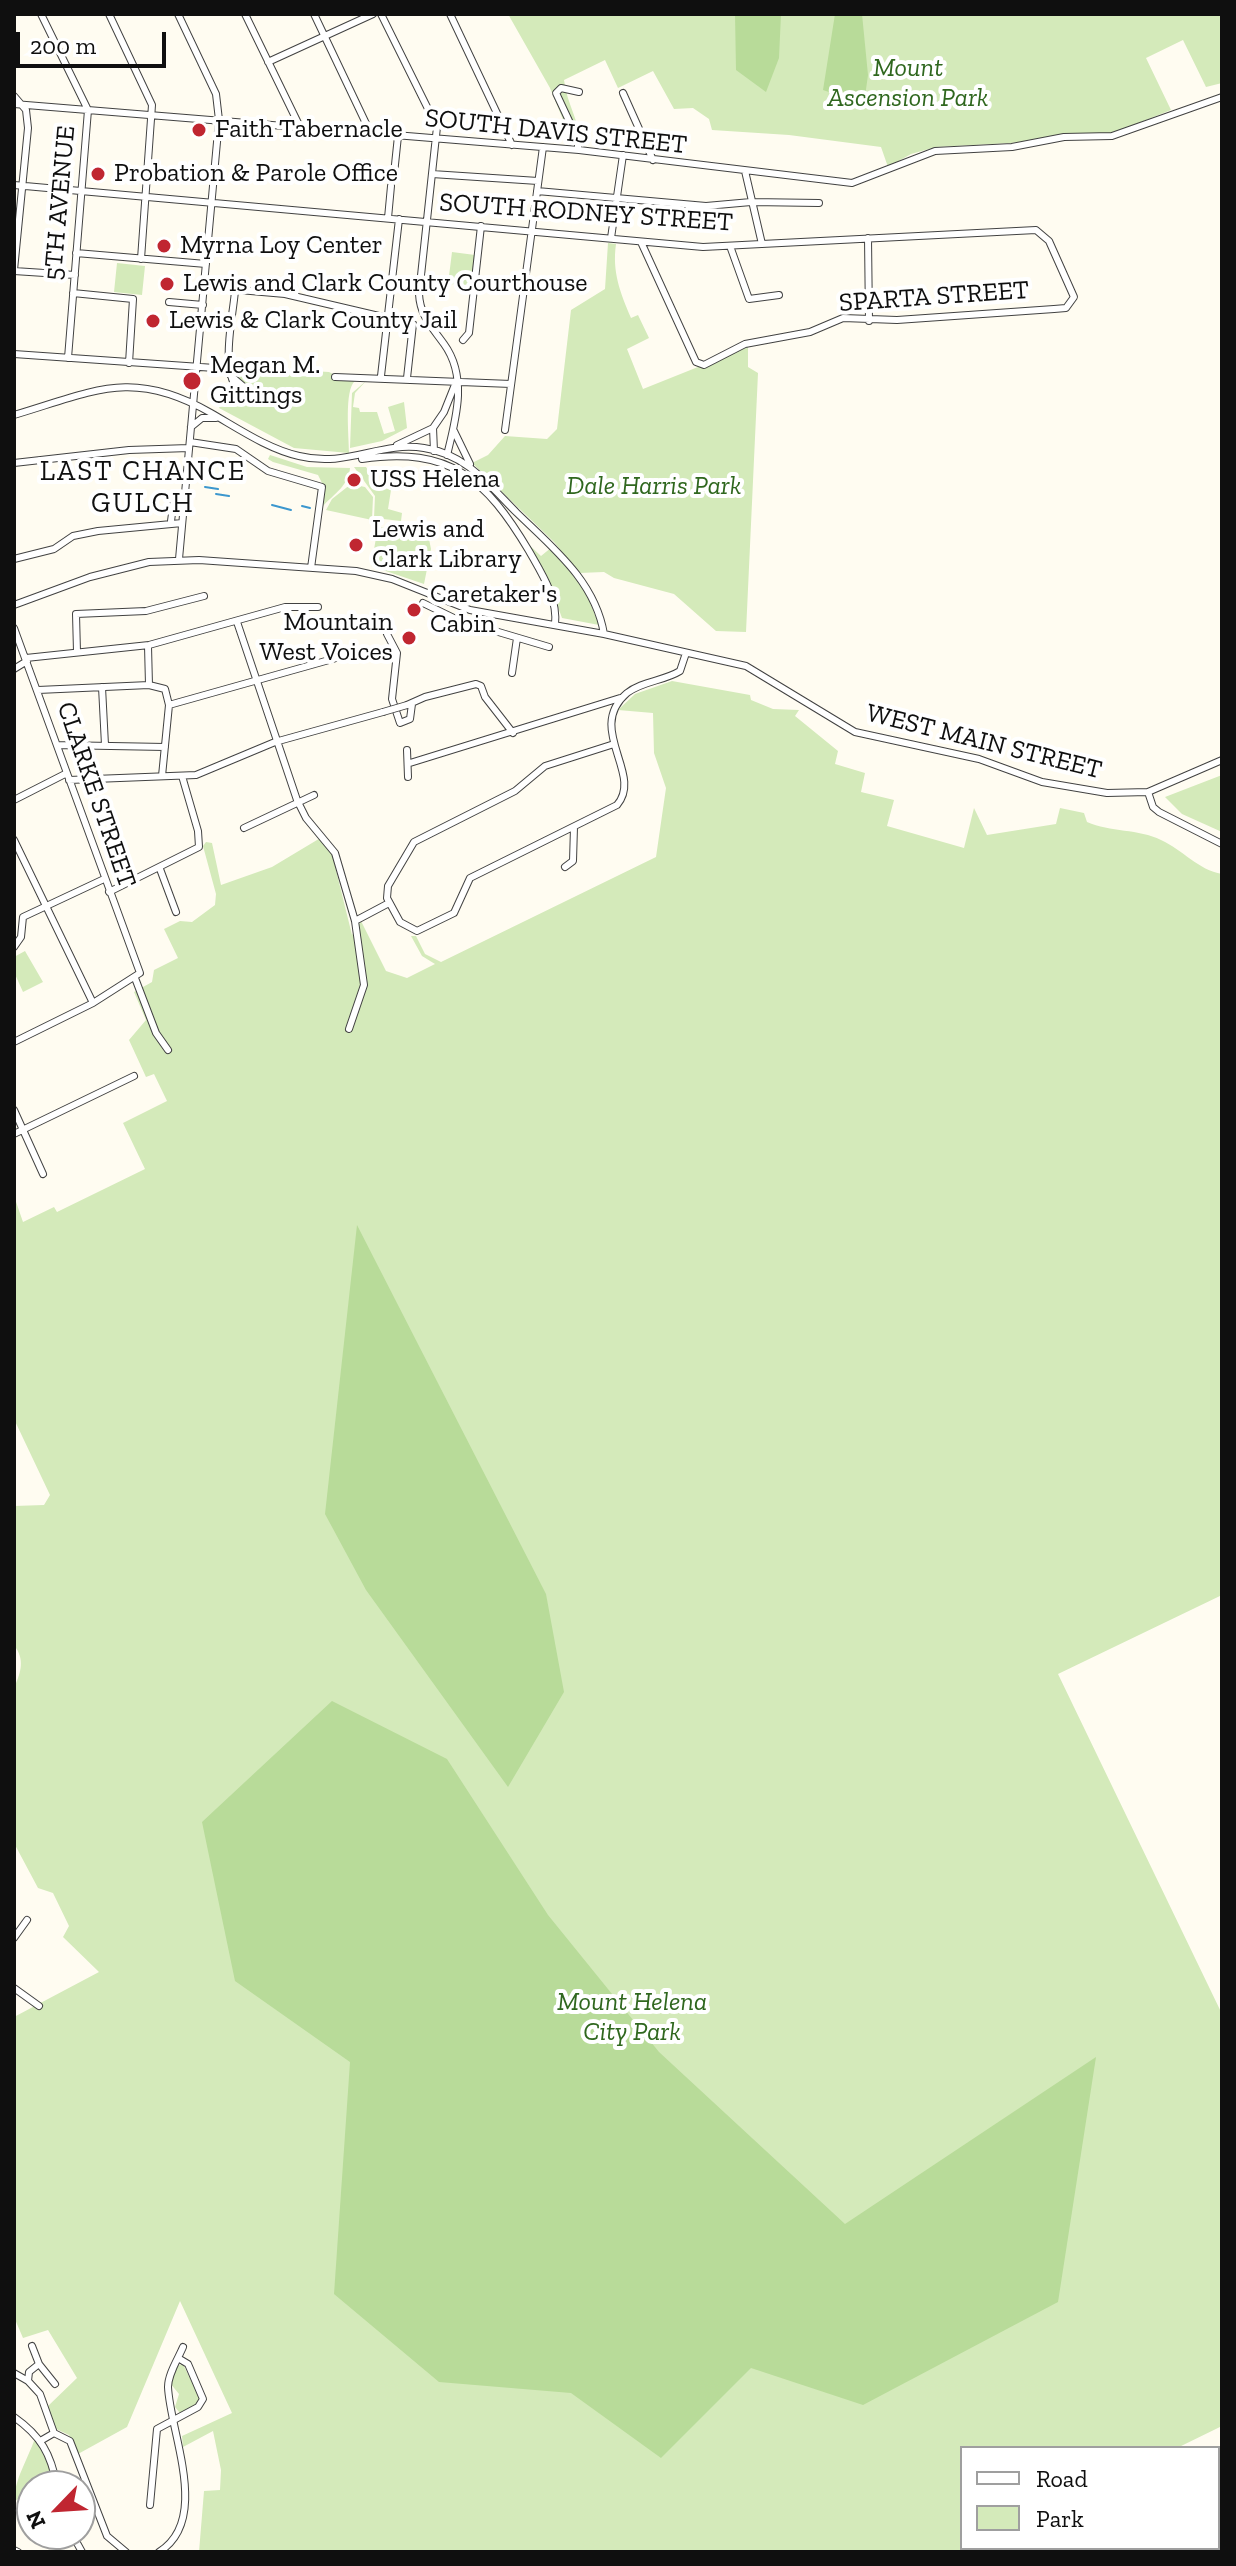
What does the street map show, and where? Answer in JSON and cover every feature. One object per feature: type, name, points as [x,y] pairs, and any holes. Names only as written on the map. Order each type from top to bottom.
[{"type":"street","name":"5TH AVENUE","points":[[41,14],[88,110],[68,358]]},
{"type":"street","points":[[109,14],[152,105],[141,259]]},
{"type":"street","points":[[178,14],[216,94],[219,120],[179,559]]},
{"type":"street","points":[[245,14],[300,127]]},
{"type":"street","points":[[314,14],[371,134]]},
{"type":"street","points":[[268,62],[373,14]]},
{"type":"street","points":[[381,14],[437,127],[419,294],[426,320],[453,360],[456,382],[454,428],[447,455],[437,460]]},
{"type":"street","points":[[450,14],[512,145]]},
{"type":"street","points":[[578,150],[574,129],[556,93],[561,88],[579,92]]},
{"type":"street","points":[[623,93],[653,160]]},
{"type":"street","points":[[14,96],[23,105],[28,128],[18,185],[14,270],[75,275]]},
{"type":"street","name":"SOUTH DAVIS STREET","points":[[14,104],[578,150],[857,183],[935,151],[1012,147],[1064,137],[1112,136],[1222,97]]},
{"type":"street","points":[[394,174],[398,136]]},
{"type":"street","points":[[505,430],[543,147]]},
{"type":"street","points":[[611,238],[623,155]]},
{"type":"street","points":[[745,171],[762,244]]},
{"type":"street","points":[[432,174],[538,181]]},
{"type":"street","name":"SOUTH RODNEY STREET","points":[[18,185],[703,247],[1036,230],[1049,241],[1074,297],[1072,304]]},
{"type":"street","points":[[388,218],[391,186]]},
{"type":"street","points":[[537,191],[706,206],[751,202],[819,203]]},
{"type":"street","points":[[381,376],[399,219]]},
{"type":"street","points":[[463,340],[469,333],[481,226]]},
{"type":"street","points":[[868,238],[869,321]]},
{"type":"street","name":"SPARTA STREET","points":[[641,242],[696,362],[704,365],[745,344],[810,332],[843,318],[869,321],[1004,314],[1066,308],[1072,304]]},
{"type":"street","points":[[730,246],[749,299],[779,295]]},
{"type":"street","points":[[76,253],[206,264]]},
{"type":"street","points":[[205,287],[285,294],[388,320],[409,322],[414,327],[407,378]]},
{"type":"street","points":[[14,354],[230,372],[235,291]]},
{"type":"street","points":[[73,293],[133,299],[129,363]]},
{"type":"street","points":[[169,302],[203,305]]},
{"type":"street","points":[[335,377],[381,376],[511,384]]},
{"type":"street","points":[[353,459],[392,447],[433,428],[444,412],[456,382]]},
{"type":"street","points":[[14,415],[108,387],[153,388],[193,403],[288,454],[328,460],[403,454],[437,460],[477,482],[506,516],[541,572],[553,601],[555,625]]},
{"type":"street","points":[[14,407],[28,410]]},
{"type":"street","points":[[191,427],[202,418],[220,418]]},
{"type":"street","points":[[433,428],[433,450],[437,460]]},
{"type":"street","points":[[454,428],[463,455],[472,467],[573,569],[596,606],[604,634]]},
{"type":"street","points":[[14,463],[190,445],[236,449],[268,471],[322,487],[311,568]]},
{"type":"street","points":[[392,447],[433,450],[472,467]]},
{"type":"street","points":[[171,521],[174,499],[185,493]]},
{"type":"street","points":[[14,559],[54,549],[77,535],[171,521],[182,523]]},
{"type":"street","name":"WEST MAIN STREET","points":[[14,605],[112,570],[179,559],[374,575],[470,610],[604,634],[761,672],[834,721],[863,735],[979,759],[1042,782],[1115,793],[1148,792]]},
{"type":"street","points":[[421,590],[422,605],[458,620],[549,647]]},
{"type":"street","points":[[77,652],[76,614],[146,611],[204,596]]},
{"type":"street","points":[[14,669],[26,659],[148,646],[285,607],[318,607]]},
{"type":"street","points":[[237,622],[255,683],[297,800],[306,818],[335,853],[355,921],[364,985],[359,1008],[349,1029]]},
{"type":"street","name":"CLARKE STREET","points":[[14,628],[156,1033],[168,1050]]},
{"type":"street","points":[[387,634],[391,644],[396,646],[392,699],[400,723],[410,719],[410,705]]},
{"type":"street","points":[[512,673],[517,638]]},
{"type":"street","points":[[148,646],[149,685]]},
{"type":"street","points":[[169,705],[354,653]]},
{"type":"street","points":[[410,763],[624,697],[641,686],[680,671],[686,653]]},
{"type":"street","points":[[38,690],[149,685],[165,689],[169,705],[162,776]]},
{"type":"street","points":[[14,800],[68,776],[196,775],[275,742],[410,705],[425,697],[481,686],[485,697],[513,733]]},
{"type":"street","points":[[102,687],[105,745]]},
{"type":"street","points":[[614,744],[547,765],[515,791],[414,842],[388,886],[389,903],[400,922],[417,931],[432,926],[454,913],[470,878],[613,808],[624,797],[624,780],[614,744],[613,713],[624,697]]},
{"type":"street","points":[[591,708],[613,713]]},
{"type":"street","points":[[57,745],[165,747]]},
{"type":"street","points":[[407,750],[410,763],[408,777]]},
{"type":"street","points":[[1222,760],[1148,792],[1153,807],[1159,812],[1222,844]]},
{"type":"street","points":[[109,892],[188,855],[201,844],[182,776]]},
{"type":"street","points":[[244,828],[297,800],[314,795]]},
{"type":"street","points":[[573,861],[574,827]]},
{"type":"street","points":[[14,840],[18,856],[93,1003]]},
{"type":"street","points":[[565,867],[573,861],[584,860]]},
{"type":"street","points":[[160,869],[176,912]]},
{"type":"street","points":[[14,947],[21,937],[23,917],[104,879]]},
{"type":"street","points":[[355,921],[389,903]]},
{"type":"street","points":[[14,1042],[93,1003],[137,977]]},
{"type":"street","points":[[14,1134],[134,1076]]},
{"type":"street","points":[[14,1110],[43,1174]]},
{"type":"street","points":[[14,1938],[27,1920]]},
{"type":"street","points":[[14,1988],[39,2006]]},
{"type":"street","points":[[32,2346],[39,2364],[55,2384]]},
{"type":"street","points":[[159,2552],[177,2534],[183,2508],[182,2451],[168,2384],[183,2347]]},
{"type":"street","points":[[161,2499],[150,2502],[154,2437],[161,2425],[198,2407],[203,2399],[188,2364],[178,2358]]},
{"type":"street","points":[[28,2381],[29,2372],[39,2364]]},
{"type":"street","points":[[14,2373],[28,2381],[40,2394],[54,2433],[70,2441],[107,2536],[126,2552]]},
{"type":"street","points":[[15,2419],[42,2440],[54,2470]]},
{"type":"street","points":[[42,2440],[54,2433]]},
{"type":"green space","name":"Mount Ascension Park","points":[[508,14],[1222,14],[1222,83],[1206,87],[1183,40],[1146,58],[1171,110],[1111,134],[1082,133],[1011,143],[936,147],[911,154],[888,167],[881,147],[789,135],[712,130],[709,119],[693,108],[674,109],[653,71],[618,88],[605,60],[564,80],[582,147],[573,144],[550,88]]},
{"type":"green space","points":[[735,14],[781,14],[779,58],[766,92],[736,70]]},
{"type":"green space","points":[[835,14],[862,14],[868,75],[864,104],[823,90]]},
{"type":"green space","name":"Dale Harris Park","points":[[608,243],[616,244],[618,282],[631,318],[638,315],[649,338],[627,349],[643,389],[748,347],[748,367],[758,373],[746,632],[716,631],[674,594],[614,578],[604,572],[579,573],[554,542],[472,463],[488,455],[505,436],[547,439],[557,429],[571,310],[605,289]]},
{"type":"green space","points":[[452,252],[475,255],[471,285],[448,284]]},
{"type":"green space","points":[[117,263],[145,266],[142,295],[114,292]]},
{"type":"green space","points":[[242,367],[329,372],[333,378],[355,381],[348,403],[349,453],[294,448],[219,408],[229,391],[231,377],[235,396],[251,404],[247,387],[236,374]]},
{"type":"green space","points":[[366,381],[355,393],[353,407],[359,408],[360,412],[377,412],[384,434],[395,431],[388,407],[404,402],[407,428],[382,441],[350,448],[352,393]]},
{"type":"green space","points":[[270,455],[307,467],[350,468],[349,474],[340,489],[323,506],[325,489],[318,475],[273,462],[268,459]]},
{"type":"green space","points":[[354,467],[366,467],[377,485],[391,490],[388,509],[402,513],[401,521],[374,518],[375,496]]},
{"type":"green space","points":[[351,484],[365,487],[373,497],[372,520],[326,510],[332,499]]},
{"type":"green space","points":[[378,527],[428,534],[431,549],[424,584],[371,566]]},
{"type":"green space","points":[[525,541],[541,556],[552,547],[585,590],[599,625],[562,618],[550,585]]},
{"type":"green space","name":"Mount Helena City Park","points":[[672,681],[750,695],[751,700],[773,709],[799,710],[795,716],[838,751],[835,764],[865,773],[861,792],[894,800],[887,826],[964,848],[974,808],[987,835],[1056,824],[1060,808],[1084,813],[1087,822],[1096,825],[1152,836],[1205,868],[1222,874],[1222,1595],[1058,1674],[1222,2014],[1222,2426],[1181,2446],[960,2446],[960,2550],[1014,2550],[1011,2552],[199,2552],[204,2491],[220,2490],[221,2470],[213,2431],[183,2447],[182,2436],[232,2413],[180,2301],[127,2427],[78,2454],[69,2435],[54,2428],[48,2406],[77,2378],[48,2330],[23,2338],[14,2317],[14,2017],[99,1972],[63,1937],[69,1926],[53,1893],[38,1888],[14,1843],[14,1688],[21,1663],[16,1648],[14,1506],[44,1505],[50,1495],[14,1419],[14,1196],[23,1222],[54,1207],[57,1212],[145,1169],[123,1123],[167,1101],[154,1074],[146,1077],[129,1040],[146,1020],[134,992],[152,982],[154,970],[178,958],[164,929],[180,921],[192,922],[215,905],[216,894],[203,846],[206,842],[212,843],[221,885],[272,867],[322,837],[331,850],[352,935],[361,921],[386,971],[407,978],[435,964],[422,956],[411,936],[416,936],[425,954],[441,962],[656,857],[666,788],[654,753],[653,713],[618,710],[635,694]]},
{"type":"green space","points":[[1222,775],[1222,832],[1182,814],[1165,797]]},
{"type":"green space","points":[[25,951],[43,982],[23,992],[14,972],[14,957]]},
{"type":"green space","points":[[357,1225],[546,1594],[564,1692],[508,1787],[366,1590],[325,1514]]},
{"type":"green space","points":[[332,1701],[447,1759],[548,1915],[659,2052],[845,2224],[1096,2057],[1058,2302],[863,2405],[751,2368],[661,2458],[571,2393],[439,2382],[334,2294],[350,2062],[235,1981],[202,1822]]},
{"type":"green space","points":[[183,2364],[200,2399],[198,2405],[180,2413],[175,2407],[179,2394],[170,2383],[177,2366]]},
{"type":"green space","points":[[35,2438],[51,2470],[22,2470]]},
{"type":"waterway","points":[[205,487],[218,489]]},
{"type":"waterway","points":[[216,494],[229,496]]},
{"type":"waterway","points":[[272,505],[291,510]]},
{"type":"waterway","points":[[302,506],[310,508]]},
{"type":"place","name":"Faith Tabernacle","points":[[199,130]]},
{"type":"place","name":"Probation & Parole Office","points":[[98,174]]},
{"type":"place","name":"Myrna Loy Center","points":[[164,246]]},
{"type":"place","name":"Lewis and Clark County Courthouse","points":[[167,284]]},
{"type":"place","name":"Lewis & Clark County Jail","points":[[153,321]]},
{"type":"place","name":"Megan M. Gittings","points":[[192,381]]},
{"type":"place","name":"USS Helena","points":[[354,480]]},
{"type":"place","name":"Lewis and Clark Library","points":[[356,545]]},
{"type":"place","name":"Caretaker's Cabin","points":[[414,610]]},
{"type":"place","name":"Mountain West Voices","points":[[409,638]]},
{"type":"district","name":"LAST CHANCE GULCH","points":[[143,488]]}]
